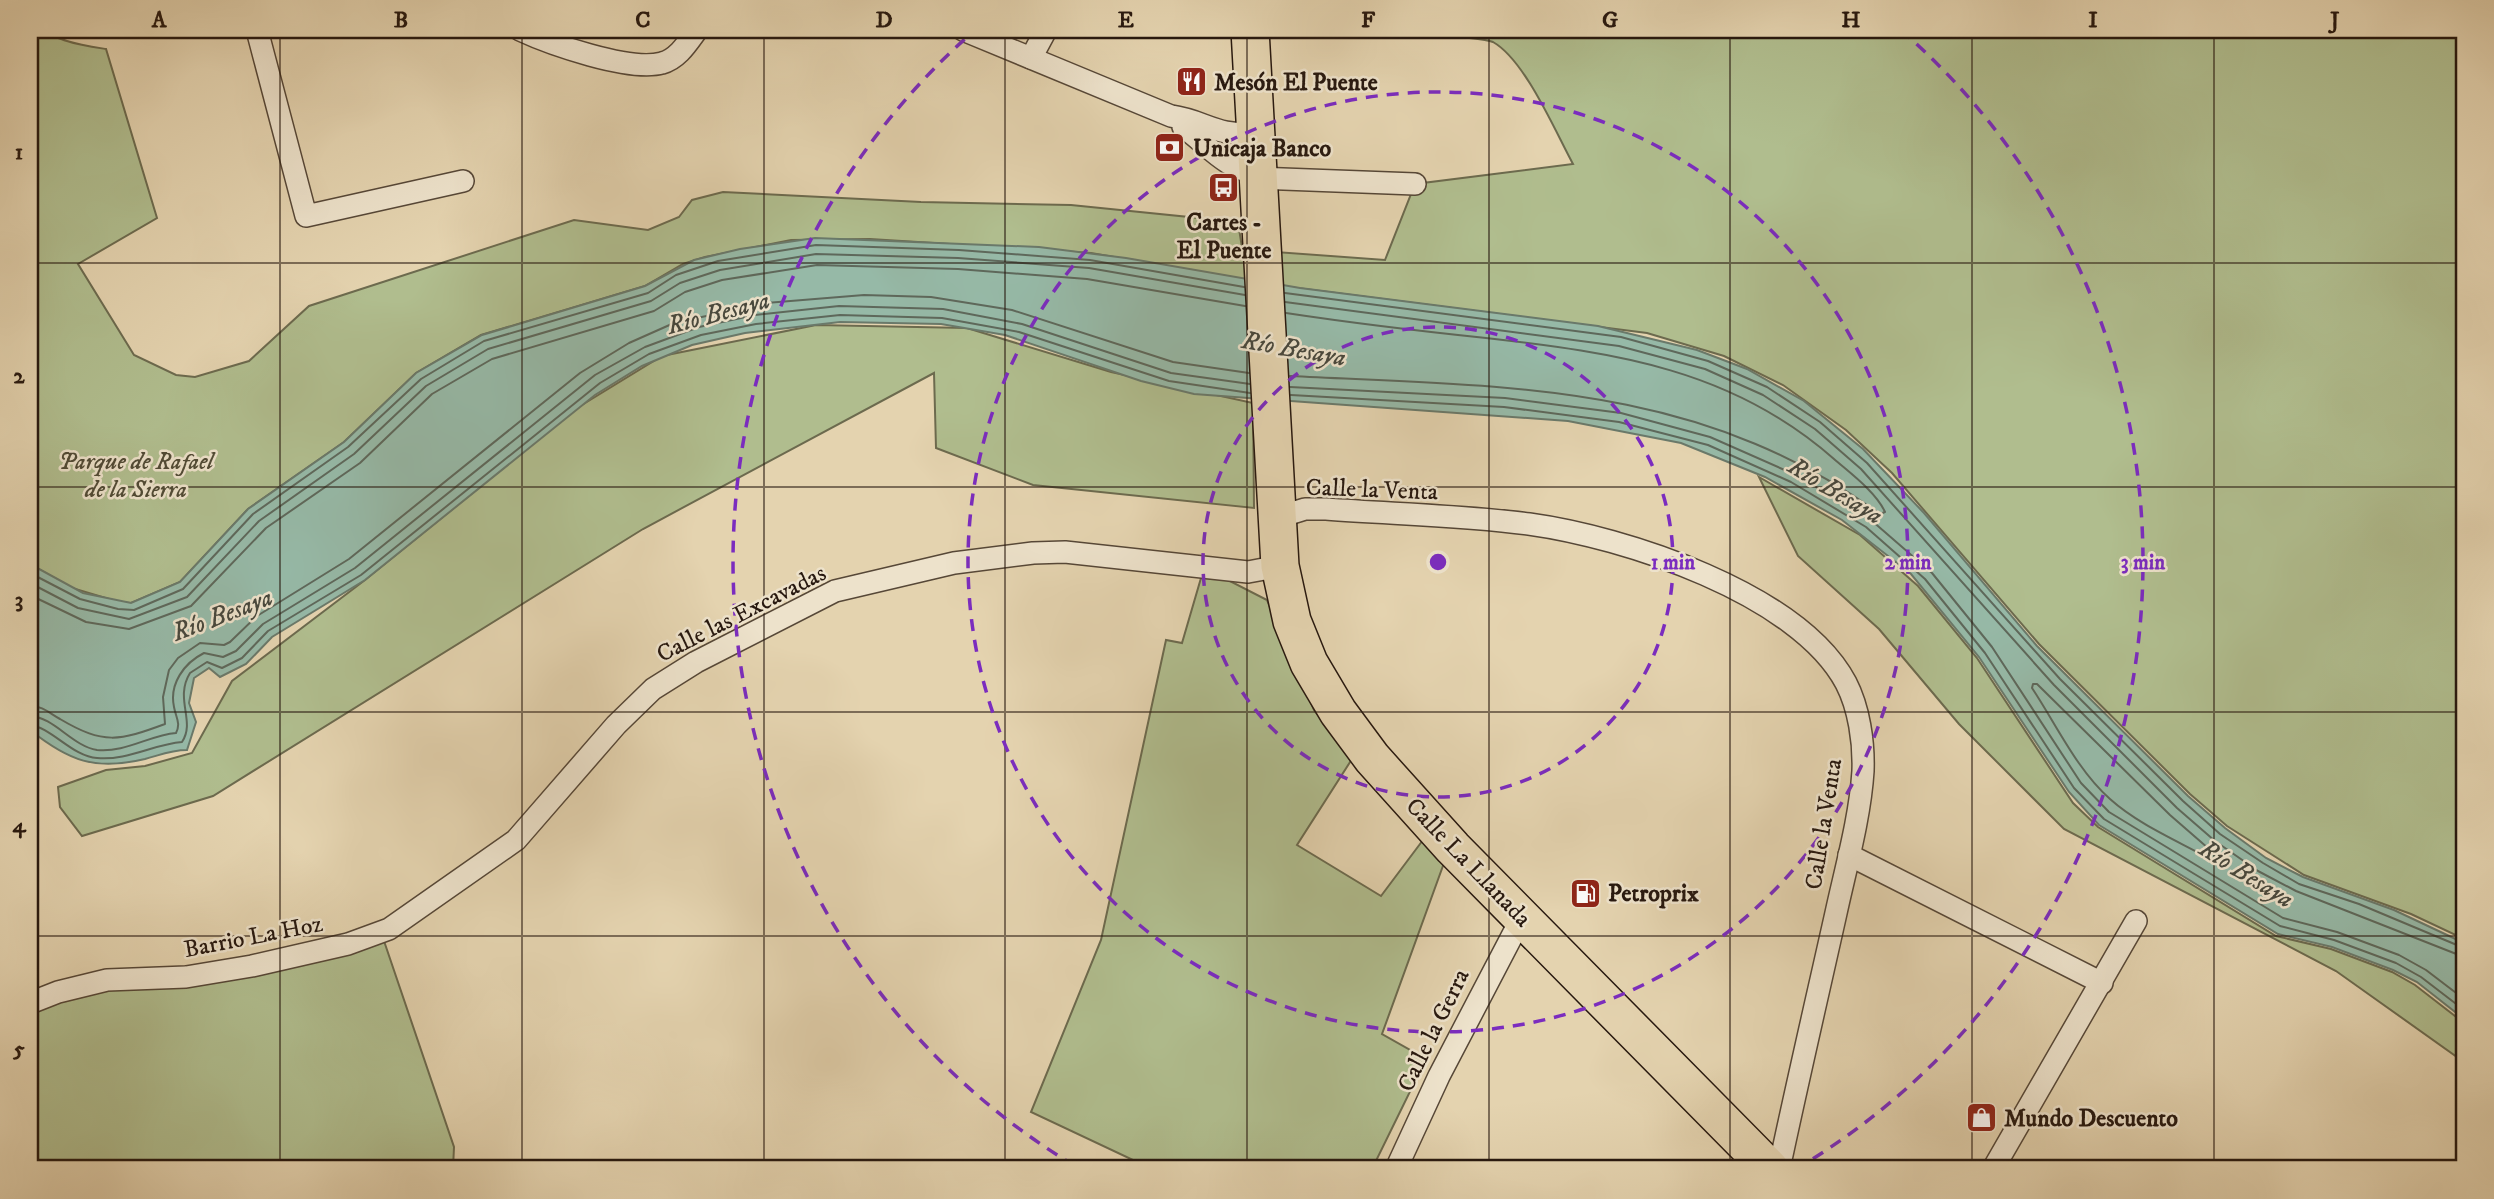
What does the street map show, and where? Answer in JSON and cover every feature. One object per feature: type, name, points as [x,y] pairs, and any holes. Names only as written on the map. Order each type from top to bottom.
[{"type":"highway","name":"Calle La Llanada","points":[[1250,30],[1280,566],[1300,644],[1343,720],[1426,820],[1770,1169]]},
{"type":"street","points":[[257,30],[306,216],[463,181]]},
{"type":"street","points":[[520,30],[546,42],[584,52],[650,64],[666,62],[673,57],[697,30]]},
{"type":"street","points":[[963,30],[1171,116],[1185,118],[1222,133],[1256,133]]},
{"type":"street","points":[[1031,58],[1046,30]]},
{"type":"street","points":[[1171,116],[1231,164],[1257,181],[1415,184]]},
{"type":"street","name":"Calle la Venta","points":[[1276,506],[1530,524],[1610,541],[1665,558],[1717,580],[1788,621],[1822,650],[1846,682],[1859,716],[1863,771],[1849,855],[1779,1169]]},
{"type":"street","name":"Calle las Excavadas","points":[[470,875],[530,827],[616,725],[653,689],[708,656],[835,591],[954,563],[1033,553],[1065,552],[1248,572],[1280,566]]},
{"type":"street","points":[[1849,855],[2102,983]]},
{"type":"street","name":"Barrio La Hoz","points":[[30,1003],[58,992],[107,980],[217,973],[348,944],[389,929],[470,875]]},
{"type":"street","name":"Calle la Gerra","points":[[1396,1169],[1439,1076],[1522,917]]},
{"type":"street","points":[[1993,1169],[2136,921]]},
{"type":"green space","name":"Parque de Rafael de la Sierra","points":[[30,30],[44,32],[76,44],[106,49],[157,218],[78,264],[134,355],[176,375],[195,377],[249,361],[309,306],[574,220],[648,230],[679,217],[692,200],[723,192],[921,202],[1071,205],[1238,222],[1247,280],[1091,253],[870,239],[791,240],[705,257],[683,264],[645,286],[481,335],[416,373],[344,442],[248,509],[180,582],[131,603],[119,602],[72,588],[30,564]]},
{"type":"green space","points":[[1429,30],[2464,30],[2464,939],[2411,914],[2304,875],[2227,826],[2190,794],[2039,644],[1892,473],[1846,430],[1783,385],[1724,356],[1647,333],[1274,285],[1276,252],[1385,260],[1415,184],[1573,164],[1528,80],[1505,51],[1488,40]]},
{"type":"green space","points":[[816,325],[967,328],[1111,372],[1253,403],[1254,508],[1033,485],[936,448],[934,373],[643,529],[213,796],[82,836],[60,807],[58,787],[106,770],[145,766],[192,753],[232,681],[365,580],[577,408],[662,356]]},
{"type":"green space","points":[[1759,477],[1860,535],[1918,586],[1977,658],[2073,803],[2098,827],[2276,936],[2331,949],[2392,972],[2415,985],[2464,1023],[2464,1062],[2336,971],[2064,829],[1959,724],[1879,629],[1798,556]]},
{"type":"green space","points":[[1201,578],[1226,579],[1267,600],[1314,710],[1352,759],[1297,845],[1381,896],[1423,840],[1444,863],[1382,1034],[1426,1059],[1372,1169],[1152,1169],[1031,1112],[1101,940],[1166,640],[1182,643]]},
{"type":"green space","points":[[384,941],[454,1147],[453,1169],[30,1169],[30,1010],[67,996]]},
{"type":"water","name":"Río Besaya","points":[[815,238],[1039,247],[1126,258],[1300,288],[1598,326],[1697,350],[1747,369],[1804,401],[1863,449],[1924,513],[2037,646],[2188,796],[2225,828],[2266,858],[2303,877],[2394,910],[2464,943],[2464,1019],[2417,982],[2393,970],[2332,947],[2278,934],[2099,825],[2069,792],[1979,657],[1911,574],[1842,520],[1765,477],[1681,443],[1568,421],[1194,394],[1141,381],[1005,335],[941,324],[840,322],[745,333],[692,345],[642,366],[595,395],[365,580],[272,637],[246,664],[220,677],[209,668],[194,678],[189,703],[196,722],[187,750],[127,762],[97,763],[70,756],[30,730],[30,564],[83,593],[131,603],[180,582],[248,509],[344,442],[416,373],[482,335],[645,286],[694,260],[740,249]]},
{"type":"place","name":"Mesón El Puente","points":[[1191,82]]},
{"type":"place","name":"Unicaja Banco","points":[[1170,148]]},
{"type":"place","name":"Cartes - El Puente","points":[[1224,188]]},
{"type":"place","name":"Petroprix","points":[[1585,893]]},
{"type":"place","name":"Mundo Descuento","points":[[1981,1118]]}]
